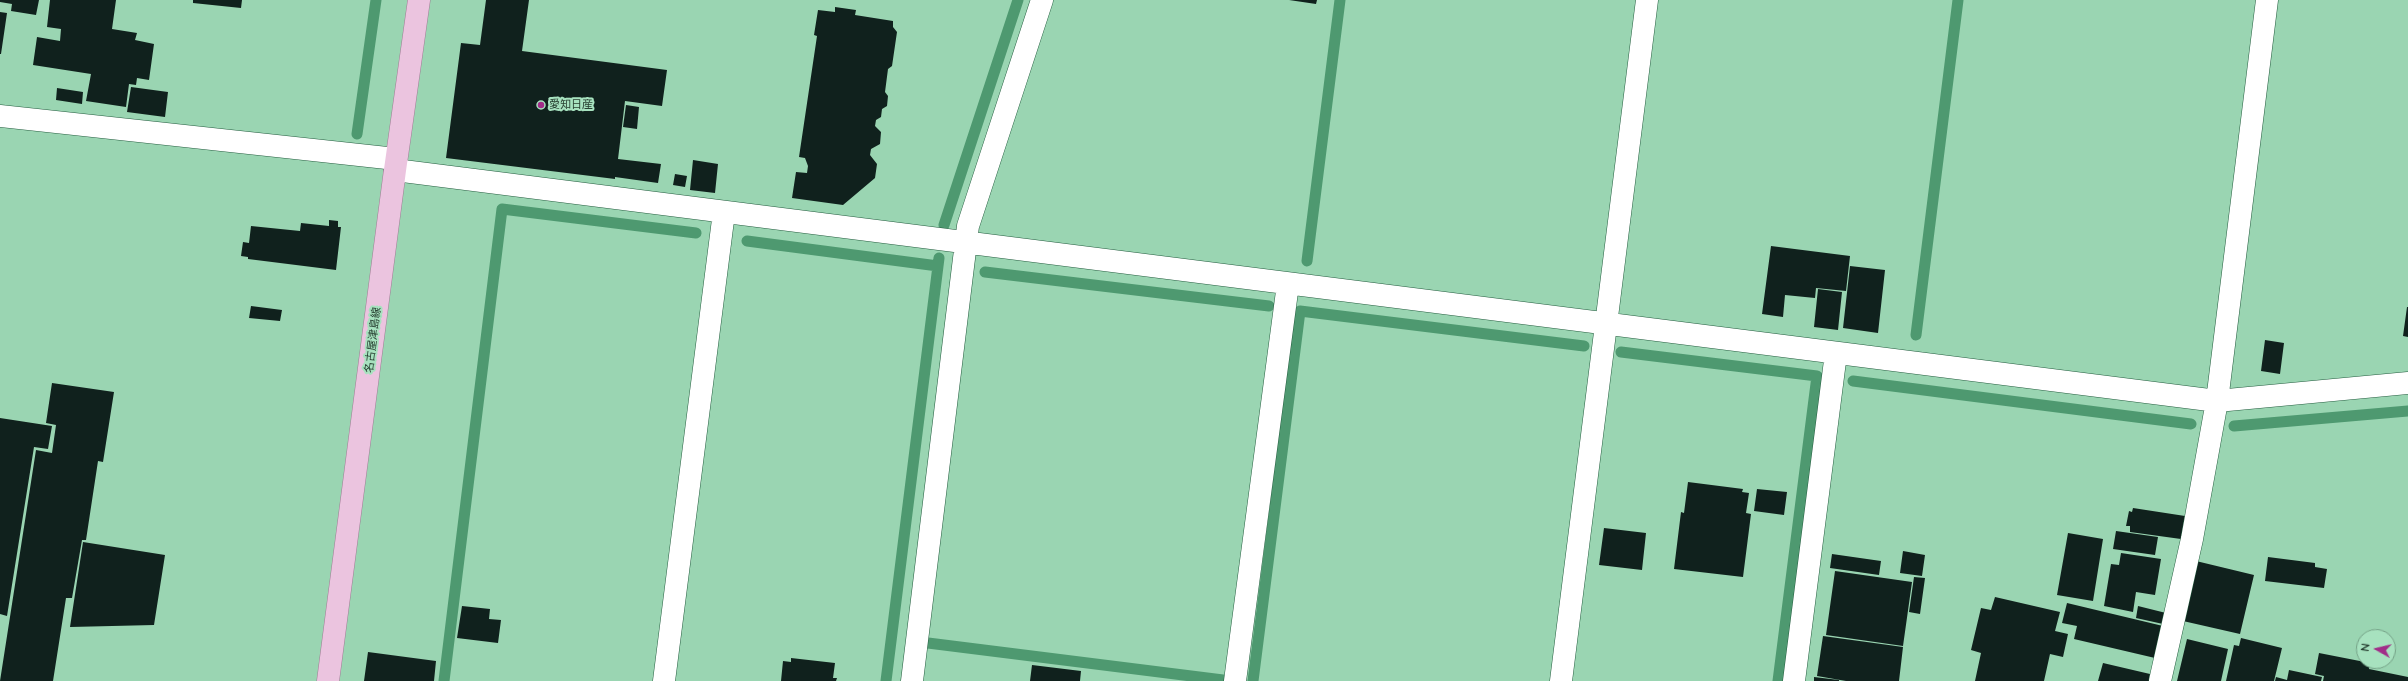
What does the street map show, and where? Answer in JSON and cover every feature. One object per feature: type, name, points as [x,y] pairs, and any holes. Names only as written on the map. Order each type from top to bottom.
[{"type":"main road","name":"名古屋津島線","points":[[328,681],[395,164],[419,0]]},
{"type":"street","points":[[912,681],[968,226],[1042,0]]},
{"type":"street","points":[[1561,681],[1647,0]]},
{"type":"street","points":[[2160,681],[2192,539],[2217,401],[2267,0]]},
{"type":"street","points":[[0,116],[395,164],[724,212],[2217,401],[2408,384]]},
{"type":"street","points":[[664,681],[724,212]]},
{"type":"street","points":[[1235,681],[1288,284]]},
{"type":"street","points":[[1794,681],[1836,353]]},
{"type":"building","points":[[0,0],[39,0],[36,15],[11,11],[12,4],[0,2]]},
{"type":"building","points":[[50,0],[116,0],[112,29],[137,33],[135,40],[154,44],[149,80],[137,78],[136,85],[129,84],[126,107],[86,101],[91,74],[33,65],[37,37],[60,41],[61,29],[47,27]]},
{"type":"building","points":[[193,0],[242,0],[241,8],[193,3]]},
{"type":"building","points":[[486,0],[529,0],[522,51],[667,70],[662,106],[625,101],[618,159],[661,164],[658,183],[446,158],[461,43],[480,45]]},
{"type":"building","points":[[1289,0],[1317,0],[1316,4]]},
{"type":"building","points":[[835,7],[856,10],[855,15],[893,21],[893,27],[897,32],[892,66],[888,69],[885,92],[888,96],[887,106],[882,109],[881,117],[876,120],[875,126],[881,132],[880,144],[871,149],[870,155],[877,164],[875,178],[843,205],[792,198],[796,172],[807,173],[808,166],[805,158],[799,157],[817,36],[814,35],[818,10],[835,12]]},
{"type":"building","points":[[0,12],[7,13],[1,54],[0,54]]},
{"type":"building","points":[[131,87],[168,92],[165,117],[127,112]]},
{"type":"building","points":[[57,88],[83,92],[82,104],[56,100]]},
{"type":"building","points":[[626,105],[639,107],[637,129],[623,127]]},
{"type":"building","points":[[693,160],[718,164],[715,193],[690,190]]},
{"type":"building","points":[[675,174],[687,176],[685,187],[673,185]]},
{"type":"building","points":[[329,220],[338,221],[338,227],[341,227],[336,270],[248,259],[248,257],[241,256],[243,242],[249,243],[251,226],[300,231],[301,223],[329,226]]},
{"type":"building","points":[[1771,246],[1850,256],[1846,291],[1816,288],[1815,298],[1785,295],[1783,317],[1762,314]]},
{"type":"building","points":[[1850,266],[1885,270],[1878,333],[1843,328]]},
{"type":"building","points":[[1818,289],[1842,292],[1838,330],[1814,327]]},
{"type":"building","points":[[251,306],[282,310],[280,321],[249,318]]},
{"type":"building","points":[[2408,307],[2408,337],[2403,336]]},
{"type":"building","points":[[2265,340],[2284,343],[2280,374],[2261,371]]},
{"type":"building","points":[[52,383],[114,392],[103,462],[98,461],[86,540],[82,540],[72,598],[66,598],[53,681],[0,681],[36,450],[52,453],[56,425],[46,423]]},
{"type":"building","points":[[0,418],[52,426],[48,449],[34,447],[7,616],[0,614]]},
{"type":"building","points":[[1688,482],[1743,489],[1742,492],[1749,493],[1746,513],[1751,514],[1743,577],[1674,569],[1681,512],[1684,513]]},
{"type":"building","points":[[1757,489],[1787,492],[1784,515],[1754,511]]},
{"type":"building","points":[[2133,508],[2185,516],[2181,539],[2130,532],[2130,526],[2126,526],[2129,511],[2132,512]]},
{"type":"building","points":[[1604,528],[1646,533],[1642,570],[1599,565]]},
{"type":"building","points":[[2116,531],[2158,537],[2155,555],[2113,549]]},
{"type":"building","points":[[2068,533],[2103,539],[2093,601],[2057,595]]},
{"type":"building","points":[[83,542],[165,555],[154,625],[70,627]]},
{"type":"building","points":[[1903,551],[1925,555],[1922,576],[1900,573]]},
{"type":"building","points":[[2121,553],[2161,559],[2155,595],[2136,592],[2133,612],[2104,606],[2111,564],[2119,565]]},
{"type":"building","points":[[1832,554],[1881,561],[1879,575],[1830,568]]},
{"type":"building","points":[[2268,557],[2315,563],[2315,567],[2327,569],[2324,588],[2265,581]]},
{"type":"building","points":[[2196,561],[2254,575],[2240,634],[2183,621]]},
{"type":"building","points":[[1835,571],[1912,582],[1903,646],[1826,635]]},
{"type":"building","points":[[1914,577],[1925,578],[1920,614],[1909,612]]},
{"type":"building","points":[[1995,597],[2060,612],[2055,631],[2068,634],[2063,657],[2050,654],[2044,681],[1975,681],[1981,653],[1971,650],[1981,608],[1991,610]]},
{"type":"building","points":[[2067,603],[2163,626],[2155,658],[2074,639],[2077,626],[2062,623]]},
{"type":"building","points":[[462,606],[490,609],[489,619],[501,620],[498,643],[457,638]]},
{"type":"building","points":[[2138,606],[2166,613],[2163,624],[2136,618]]},
{"type":"building","points":[[1823,636],[1903,647],[1899,681],[1846,681],[1817,676]]},
{"type":"building","points":[[2241,638],[2282,648],[2274,681],[2226,681],[2234,645],[2239,646]]},
{"type":"building","points":[[2187,639],[2228,649],[2221,681],[2177,681]]},
{"type":"building","points":[[368,652],[436,661],[434,681],[364,681]]},
{"type":"building","points":[[2319,653],[2356,660],[2356,669],[2369,669],[2408,677],[2408,681],[2323,681],[2324,676],[2315,674]]},
{"type":"building","points":[[791,658],[835,663],[833,678],[837,678],[836,681],[781,681],[783,661],[791,662]]},
{"type":"building","points":[[2103,663],[2150,674],[2149,681],[2098,681]]},
{"type":"building","points":[[1032,665],[1081,671],[1080,681],[1030,681]]},
{"type":"building","points":[[2289,670],[2322,677],[2321,681],[2275,681],[2276,677],[2287,680]]},
{"type":"building","points":[[1814,677],[1839,680],[1839,681],[1814,681]]},
{"type":"waterway","points":[[357,134],[376,0]]},
{"type":"waterway","points":[[944,225],[1018,0]]},
{"type":"waterway","points":[[1307,261],[1340,0]]},
{"type":"waterway","points":[[1916,335],[1958,0]]},
{"type":"waterway","points":[[444,681],[502,209],[696,233]]},
{"type":"waterway","points":[[747,241],[938,266]]},
{"type":"waterway","points":[[886,681],[939,258]]},
{"type":"waterway","points":[[985,272],[1269,306]]},
{"type":"waterway","points":[[1253,681],[1300,311],[1584,346]]},
{"type":"waterway","points":[[1621,352],[1817,376],[1778,681]]},
{"type":"waterway","points":[[1853,381],[2191,424]]},
{"type":"waterway","points":[[2234,426],[2408,411]]},
{"type":"waterway","points":[[928,643],[1223,680]]},
{"type":"place","name":"愛知日産","points":[[541,105]]}]
